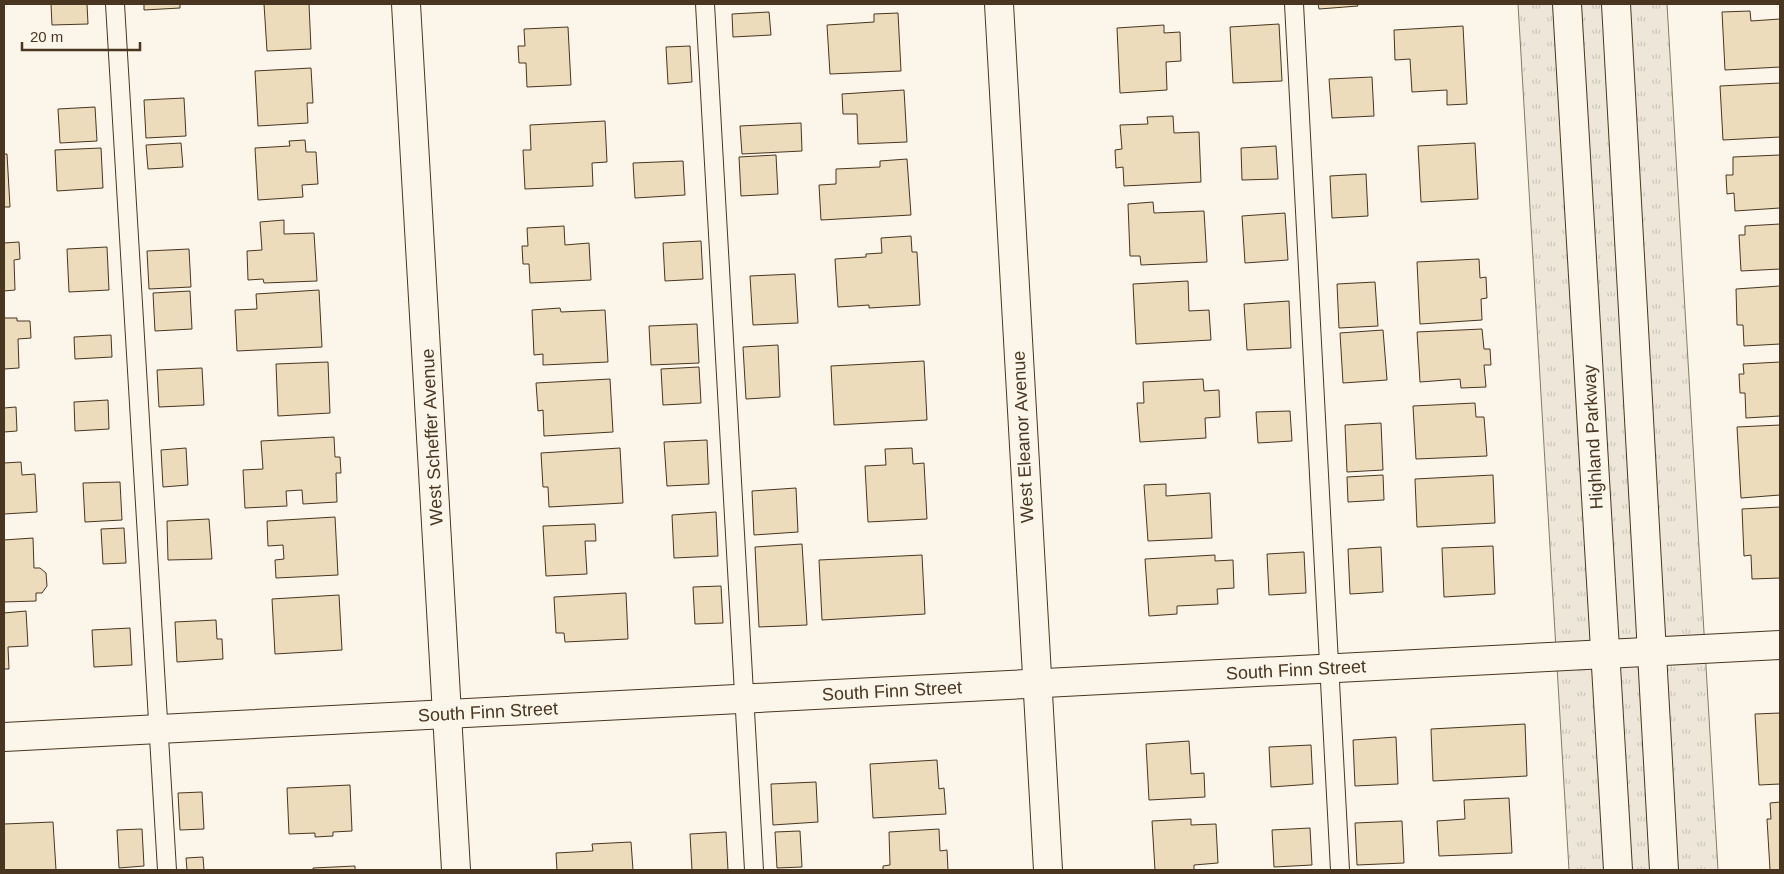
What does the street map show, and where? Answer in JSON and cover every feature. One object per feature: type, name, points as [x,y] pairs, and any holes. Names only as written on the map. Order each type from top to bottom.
[{"type":"street","name":"West Scheffer Avenue","points":[[406,4],[456,870]]},
{"type":"street","name":"West Eleanor Avenue","points":[[999,4],[1048,870]]},
{"type":"street","name":"Highland Parkway","points":[[1567,4],[1618,870]]},
{"type":"street","points":[[1616,4],[1664,870]]},
{"type":"street","name":"South Finn Street","points":[[4,737],[1780,645]]},
{"type":"lane","points":[[114,4],[167,870]]},
{"type":"lane","points":[[706,4],[754,870]]},
{"type":"lane","points":[[1294,4],[1340,870]]},
{"type":"green space","points":[[1518,4],[1667,4],[1718,870],[1569,870]]},
{"type":"building","points":[[51,4],[87,4],[88,24],[52,25]]},
{"type":"building","points":[[144,4],[180,4],[180,8],[144,10]]},
{"type":"building","points":[[264,4],[309,4],[311,49],[267,51]]},
{"type":"building","points":[[1318,4],[1357,4],[1358,6],[1319,9]]},
{"type":"building","points":[[1750,11],[1751,21],[1780,19],[1780,67],[1725,70],[1722,12]]},
{"type":"building","points":[[769,12],[771,35],[733,37],[732,14]]},
{"type":"building","points":[[898,13],[901,71],[830,74],[827,25],[874,22],[874,14]]},
{"type":"building","points":[[1279,24],[1282,81],[1233,83],[1230,27]]},
{"type":"building","points":[[1164,25],[1164,33],[1180,32],[1181,61],[1166,62],[1167,90],[1120,93],[1117,28]]},
{"type":"building","points":[[1463,26],[1467,104],[1447,105],[1447,90],[1412,92],[1410,59],[1395,60],[1394,30]]},
{"type":"building","points":[[568,27],[571,85],[527,87],[526,63],[519,63],[518,46],[525,46],[524,29]]},
{"type":"building","points":[[690,46],[692,82],[668,84],[666,47]]},
{"type":"building","points":[[311,68],[313,103],[307,103],[308,123],[258,126],[255,71]]},
{"type":"building","points":[[1372,77],[1374,116],[1332,118],[1329,79]]},
{"type":"building","points":[[1780,83],[1780,137],[1723,140],[1720,86]]},
{"type":"building","points":[[904,90],[907,142],[858,144],[857,114],[843,114],[842,94]]},
{"type":"building","points":[[184,98],[186,136],[146,138],[144,100]]},
{"type":"building","points":[[95,107],[97,141],[60,143],[58,109]]},
{"type":"building","points":[[1173,116],[1174,133],[1199,132],[1201,182],[1124,186],[1123,167],[1116,168],[1115,150],[1122,149],[1120,125],[1148,124],[1147,117]]},
{"type":"building","points":[[605,121],[607,162],[592,163],[593,186],[525,189],[523,150],[531,150],[530,125]]},
{"type":"building","points":[[801,123],[802,151],[742,154],[740,126]]},
{"type":"building","points":[[305,140],[306,152],[316,152],[318,184],[302,185],[303,197],[258,200],[255,148],[290,146],[289,141]]},
{"type":"building","points":[[181,143],[183,167],[148,169],[146,145]]},
{"type":"building","points":[[1475,143],[1478,199],[1421,202],[1418,146]]},
{"type":"building","points":[[1276,146],[1278,179],[1242,180],[1241,148]]},
{"type":"building","points":[[101,148],[103,188],[57,191],[55,150]]},
{"type":"building","points":[[4,154],[7,154],[10,207],[4,207]]},
{"type":"building","points":[[776,155],[778,194],[741,196],[739,157]]},
{"type":"building","points":[[1780,155],[1780,208],[1735,211],[1734,193],[1727,194],[1726,175],[1733,175],[1733,157]]},
{"type":"building","points":[[907,159],[911,215],[821,220],[819,185],[836,184],[836,169],[880,167],[880,161]]},
{"type":"building","points":[[683,161],[685,195],[635,198],[633,163]]},
{"type":"building","points":[[1366,174],[1368,216],[1332,218],[1330,176]]},
{"type":"building","points":[[1153,202],[1154,213],[1204,211],[1207,262],[1141,265],[1140,256],[1130,256],[1128,204]]},
{"type":"building","points":[[1285,213],[1288,260],[1245,263],[1242,216]]},
{"type":"building","points":[[284,220],[284,234],[314,233],[317,281],[264,283],[263,279],[248,280],[247,251],[262,250],[260,222]]},
{"type":"building","points":[[1780,224],[1780,269],[1741,271],[1739,235],[1745,235],[1745,226]]},
{"type":"building","points":[[564,226],[565,245],[589,243],[591,280],[530,283],[529,264],[523,264],[522,246],[528,246],[527,228]]},
{"type":"building","points":[[911,236],[912,252],[917,252],[920,305],[869,308],[869,305],[838,307],[835,259],[866,257],[866,254],[882,253],[881,238]]},
{"type":"building","points":[[701,241],[703,279],[665,281],[663,243]]},
{"type":"building","points":[[19,242],[20,259],[14,260],[15,290],[4,291],[4,243]]},
{"type":"building","points":[[107,247],[109,290],[69,292],[67,249]]},
{"type":"building","points":[[189,249],[191,287],[149,289],[147,251]]},
{"type":"building","points":[[1479,259],[1480,278],[1486,277],[1487,298],[1481,299],[1482,320],[1420,324],[1417,262]]},
{"type":"building","points":[[795,274],[798,323],[753,325],[750,276]]},
{"type":"building","points":[[1188,281],[1189,311],[1209,310],[1211,340],[1136,344],[1133,284]]},
{"type":"building","points":[[1375,282],[1378,326],[1339,328],[1337,284]]},
{"type":"building","points":[[1780,286],[1780,344],[1744,346],[1743,325],[1737,325],[1736,289]]},
{"type":"building","points":[[319,290],[322,347],[237,351],[235,310],[257,309],[256,294]]},
{"type":"building","points":[[190,291],[192,329],[155,331],[153,293]]},
{"type":"building","points":[[1289,301],[1291,348],[1247,350],[1244,304]]},
{"type":"building","points":[[560,308],[561,312],[605,310],[608,362],[543,365],[543,354],[534,355],[532,310]]},
{"type":"building","points":[[4,318],[30,321],[31,338],[18,339],[19,368],[4,369]]},
{"type":"building","points":[[697,324],[699,363],[651,365],[649,326]]},
{"type":"building","points":[[1482,329],[1484,349],[1490,349],[1491,365],[1484,365],[1486,387],[1461,388],[1460,379],[1420,382],[1417,332]]},
{"type":"building","points":[[1383,330],[1387,380],[1343,383],[1340,333]]},
{"type":"building","points":[[111,335],[112,357],[75,359],[74,337]]},
{"type":"building","points":[[778,345],[780,397],[746,399],[743,347]]},
{"type":"building","points":[[924,361],[927,420],[834,425],[831,366]]},
{"type":"building","points":[[328,362],[330,413],[278,416],[276,364]]},
{"type":"building","points":[[1780,362],[1780,416],[1746,418],[1745,393],[1740,393],[1739,374],[1744,374],[1743,364]]},
{"type":"building","points":[[699,367],[701,403],[663,405],[661,369]]},
{"type":"building","points":[[202,368],[204,405],[159,407],[157,370]]},
{"type":"building","points":[[610,379],[613,432],[544,436],[543,410],[538,411],[536,383]]},
{"type":"building","points":[[1203,379],[1204,391],[1219,390],[1220,417],[1205,418],[1206,438],[1140,442],[1137,403],[1144,403],[1143,382]]},
{"type":"building","points":[[108,400],[109,429],[75,431],[74,402]]},
{"type":"building","points":[[1475,403],[1476,417],[1484,417],[1487,456],[1416,459],[1413,406]]},
{"type":"building","points":[[16,407],[17,431],[4,432],[4,408]]},
{"type":"building","points":[[1290,411],[1292,441],[1258,443],[1256,412]]},
{"type":"building","points":[[1381,423],[1383,470],[1347,472],[1345,425]]},
{"type":"building","points":[[1780,425],[1780,495],[1741,498],[1737,427]]},
{"type":"building","points":[[334,437],[335,457],[340,457],[341,473],[336,473],[337,502],[303,504],[302,490],[286,491],[287,506],[245,508],[243,470],[263,469],[261,441]]},
{"type":"building","points":[[707,440],[709,484],[667,486],[664,442]]},
{"type":"building","points":[[186,448],[188,485],[163,487],[161,450]]},
{"type":"building","points":[[620,448],[623,503],[549,507],[548,487],[543,487],[541,453]]},
{"type":"building","points":[[912,448],[913,464],[924,463],[927,519],[868,522],[865,466],[886,465],[885,449]]},
{"type":"building","points":[[21,462],[22,475],[35,474],[37,512],[4,514],[4,463]]},
{"type":"building","points":[[1383,475],[1384,500],[1348,502],[1347,477]]},
{"type":"building","points":[[1493,475],[1495,523],[1417,527],[1415,479]]},
{"type":"building","points":[[120,482],[122,520],[85,522],[83,483]]},
{"type":"building","points":[[1166,484],[1166,496],[1210,493],[1212,538],[1148,541],[1144,485]]},
{"type":"building","points":[[796,488],[798,532],[754,535],[752,491]]},
{"type":"building","points":[[1780,507],[1780,578],[1752,579],[1751,555],[1744,556],[1742,509]]},
{"type":"building","points":[[716,512],[718,556],[674,558],[672,515]]},
{"type":"building","points":[[335,517],[338,575],[276,578],[275,560],[284,559],[283,545],[268,546],[267,521]]},
{"type":"building","points":[[209,519],[212,559],[168,560],[167,521]]},
{"type":"building","points":[[595,524],[596,541],[585,541],[587,574],[546,576],[543,526]]},
{"type":"building","points":[[124,528],[126,563],[103,564],[101,529]]},
{"type":"building","points":[[33,538],[34,568],[40,568],[46,573],[47,586],[42,593],[36,593],[36,601],[4,602],[4,540]]},
{"type":"building","points":[[802,544],[807,625],[759,627],[755,547]]},
{"type":"building","points":[[1493,546],[1495,594],[1444,597],[1442,548]]},
{"type":"building","points":[[1381,547],[1383,592],[1350,594],[1348,549]]},
{"type":"building","points":[[1304,552],[1306,593],[1269,595],[1267,554]]},
{"type":"building","points":[[922,555],[925,614],[822,620],[819,560]]},
{"type":"building","points":[[1215,555],[1215,561],[1233,560],[1234,588],[1217,589],[1218,604],[1177,606],[1177,614],[1149,616],[1145,559]]},
{"type":"building","points":[[721,586],[723,623],[695,624],[693,587]]},
{"type":"building","points":[[626,593],[628,639],[565,642],[564,633],[556,633],[554,597]]},
{"type":"building","points":[[339,595],[342,650],[275,654],[272,599]]},
{"type":"building","points":[[26,611],[28,646],[8,647],[9,669],[4,669],[4,613]]},
{"type":"building","points":[[216,620],[217,639],[222,639],[223,659],[177,662],[175,622]]},
{"type":"building","points":[[130,628],[132,665],[94,667],[92,630]]},
{"type":"building","points":[[1780,713],[1780,784],[1759,785],[1755,714]]},
{"type":"building","points":[[1525,724],[1527,776],[1433,781],[1431,729]]},
{"type":"building","points":[[1396,737],[1398,784],[1355,786],[1353,740]]},
{"type":"building","points":[[1189,741],[1191,774],[1204,773],[1205,797],[1149,800],[1146,744]]},
{"type":"building","points":[[1311,745],[1313,784],[1271,787],[1269,747]]},
{"type":"building","points":[[937,760],[939,789],[944,788],[946,814],[873,818],[870,764]]},
{"type":"building","points":[[816,782],[818,822],[773,825],[771,784]]},
{"type":"building","points":[[350,785],[352,831],[333,832],[333,836],[315,837],[315,833],[289,834],[287,788]]},
{"type":"building","points":[[202,792],[204,829],[180,830],[178,793]]},
{"type":"building","points":[[1509,798],[1512,853],[1439,856],[1437,821],[1465,819],[1464,800]]},
{"type":"building","points":[[1780,802],[1780,870],[1770,870],[1767,819],[1771,819],[1770,803]]},
{"type":"building","points":[[1191,819],[1191,825],[1216,824],[1218,863],[1194,865],[1194,870],[1155,870],[1152,821]]},
{"type":"building","points":[[1402,821],[1404,863],[1357,865],[1355,823]]},
{"type":"building","points":[[53,822],[56,870],[4,870],[4,824]]},
{"type":"building","points":[[1310,828],[1312,865],[1274,867],[1272,830]]},
{"type":"building","points":[[142,829],[144,866],[119,868],[117,830]]},
{"type":"building","points":[[939,829],[940,851],[947,850],[948,870],[883,870],[883,866],[890,865],[889,832]]},
{"type":"building","points":[[800,831],[802,867],[777,868],[775,832]]},
{"type":"building","points":[[726,832],[728,870],[692,870],[690,834]]},
{"type":"building","points":[[631,842],[633,870],[557,870],[556,853],[593,851],[592,844]]},
{"type":"building","points":[[203,857],[204,870],[187,870],[186,858]]},
{"type":"building","points":[[355,866],[355,870],[313,870],[313,868]]}]
